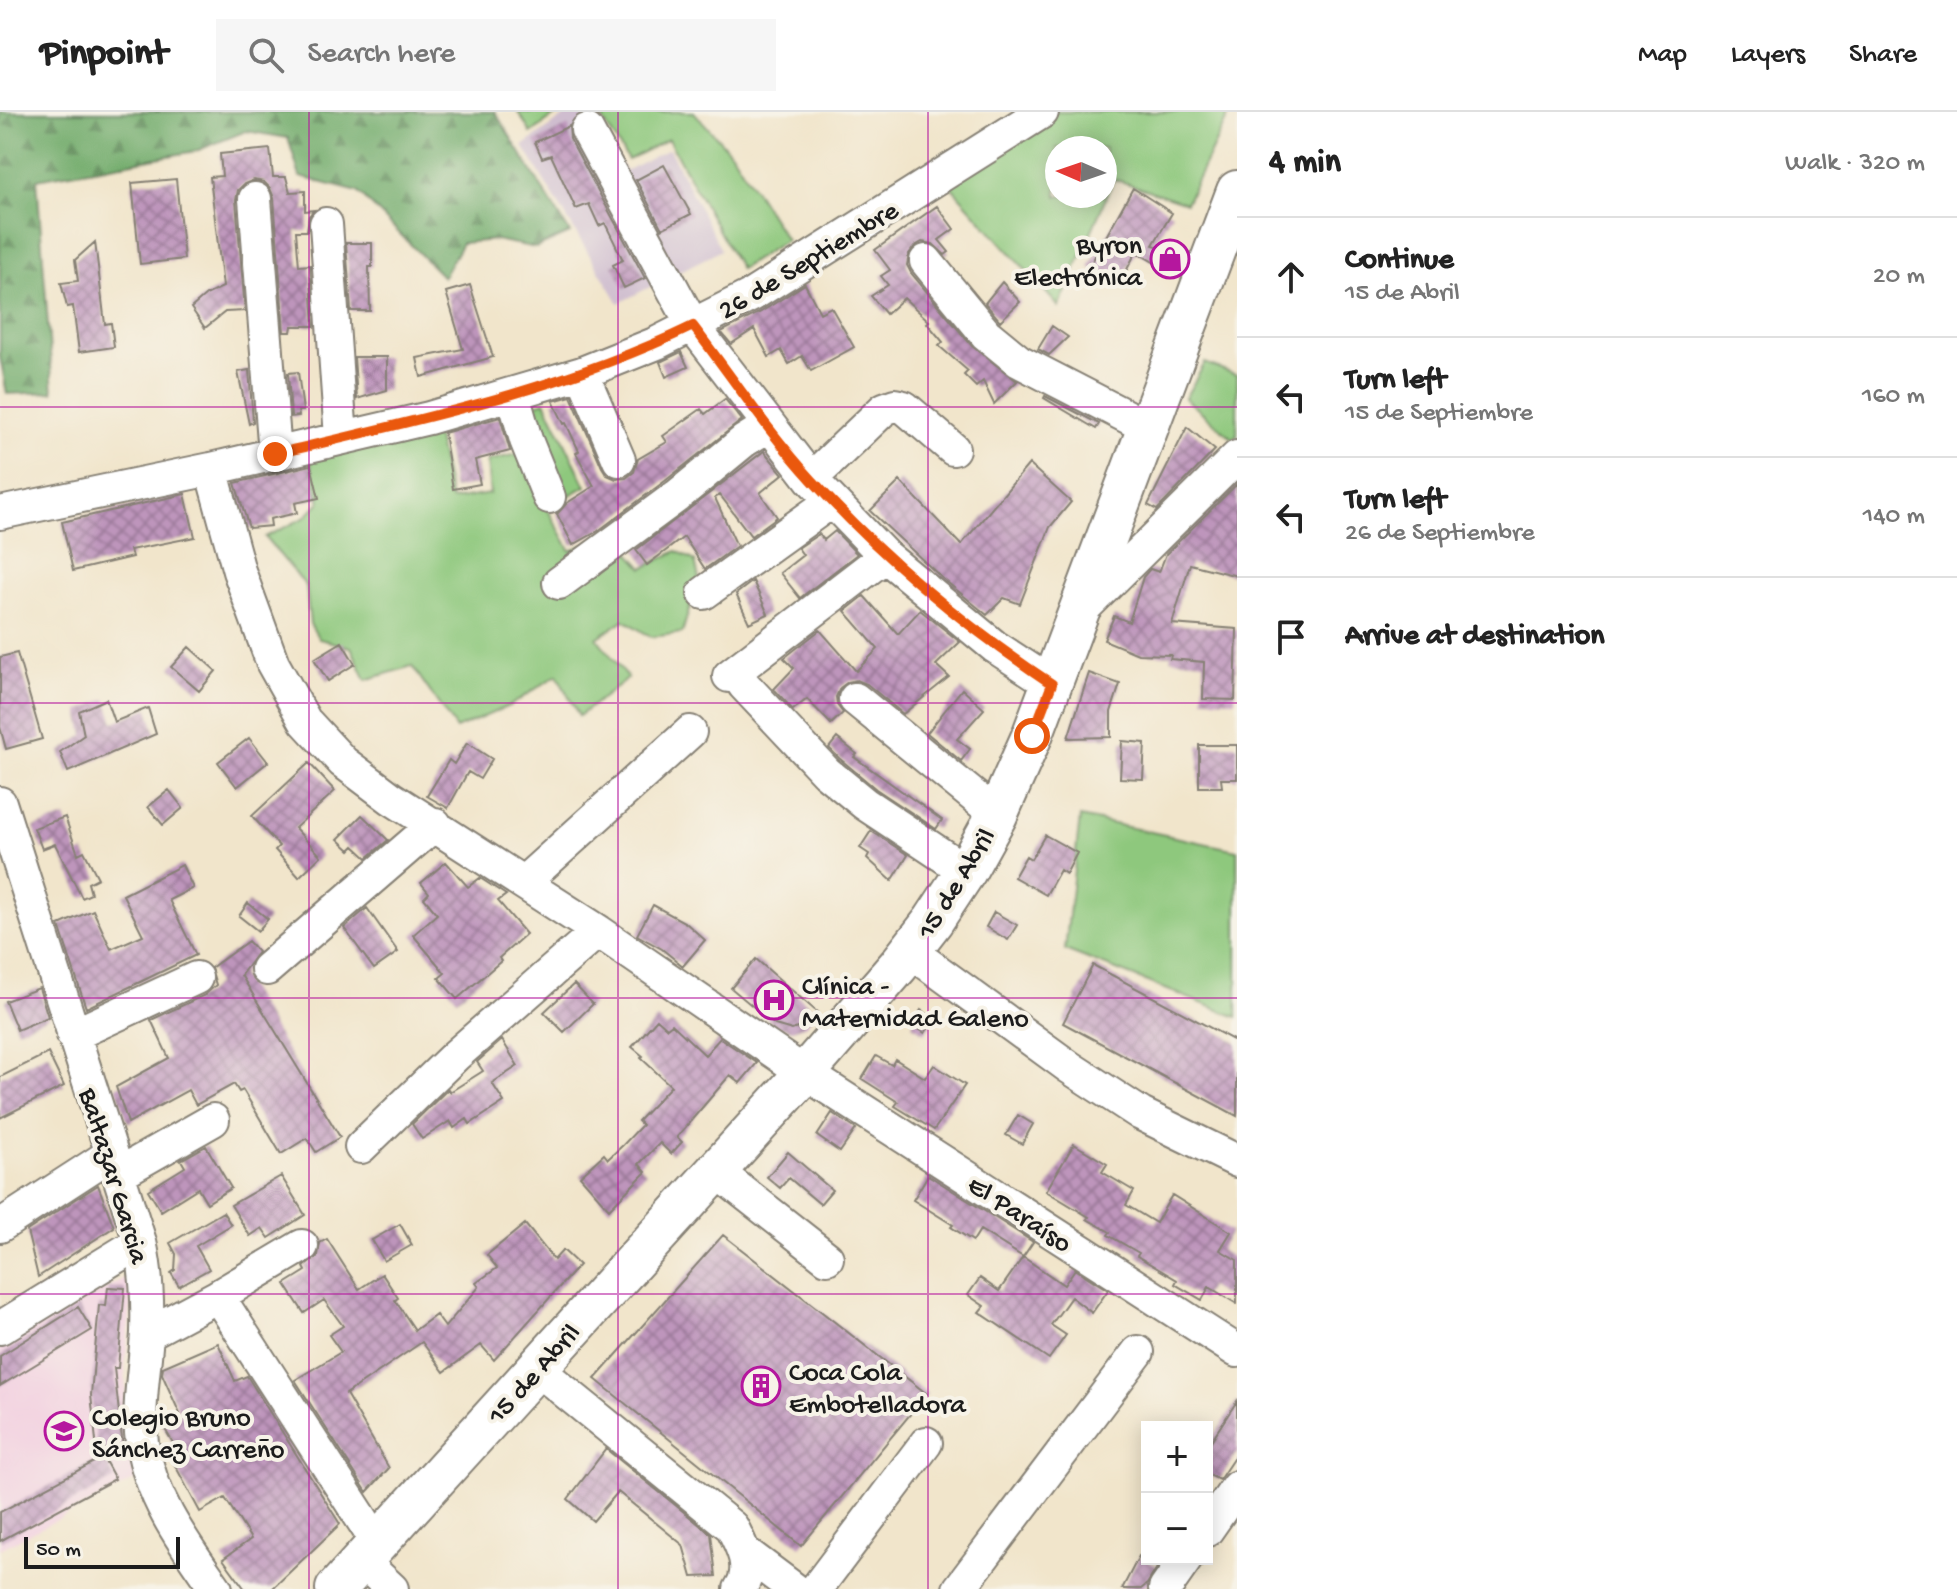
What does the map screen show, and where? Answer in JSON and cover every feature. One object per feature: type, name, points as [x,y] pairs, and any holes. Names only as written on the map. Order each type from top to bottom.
[{"type":"main road","name":"15 de Abril","points":[[359,1564],[805,1073],[910,951],[966,871],[997,815],[1052,684],[1237,191]]},
{"type":"street","name":"26 de Septiembre","points":[[0,513],[275,454],[513,395],[582,373],[657,343],[752,295],[1042,112]]},
{"type":"street","points":[[587,130],[693,326],[768,426],[822,490],[885,556],[994,646],[1052,684]]},
{"type":"street","points":[[255,199],[275,454]]},
{"type":"street","points":[[326,224],[341,438]]},
{"type":"street","points":[[926,261],[986,334],[1019,361],[1147,427]]},
{"type":"street","points":[[582,373],[619,460]]},
{"type":"street","points":[[513,395],[526,440],[549,497]]},
{"type":"street","points":[[704,593],[822,490],[884,409],[895,405],[904,407],[953,449]]},
{"type":"street","points":[[559,583],[677,496],[744,441],[768,426]]},
{"type":"street","points":[[1081,611],[1237,457]]},
{"type":"street","name":"El Paraíso","points":[[211,469],[220,509],[273,664],[305,721],[333,753],[365,779],[598,931],[805,1073],[1237,1351]]},
{"type":"street","points":[[885,556],[737,680],[826,772],[897,826],[966,871]]},
{"type":"street","points":[[855,699],[997,815]]},
{"type":"street","points":[[524,882],[690,732]]},
{"type":"street","name":"Baltazar Garcia","points":[[0,803],[14,892],[73,1035],[146,1268],[147,1334],[141,1413],[142,1440],[149,1475],[182,1541],[216,1589]]},
{"type":"street","points":[[267,969],[435,824]]},
{"type":"street","points":[[361,1147],[455,1056],[598,931]]},
{"type":"street","points":[[910,951],[1069,1067],[1141,1114],[1237,1161]]},
{"type":"street","points":[[73,1035],[196,978]]},
{"type":"street","points":[[0,1226],[115,1164],[213,1120]]},
{"type":"street","points":[[715,1170],[827,1258]]},
{"type":"street","points":[[0,1328],[140,1242]]},
{"type":"street","points":[[147,1334],[302,1246]]},
{"type":"street","points":[[218,1296],[359,1564],[392,1589]]},
{"type":"street","points":[[959,1589],[1138,1352]]},
{"type":"street","points":[[536,1368],[732,1527],[746,1553],[794,1589]]},
{"type":"street","points":[[816,1589],[926,1443]]},
{"type":"street","points":[[1213,1521],[1237,1487]]},
{"type":"street","points":[[740,1589],[745,1581],[746,1553]]},
{"type":"street","points":[[1165,1589],[1182,1565]]},
{"type":"shaded area","points":[[571,112],[593,112],[625,171],[669,149],[721,250],[619,303],[523,146]]},
{"type":"shaded area","name":"Colegio Bruno Sánchez Carreño","points":[[134,1273],[125,1367],[126,1408],[137,1479],[0,1549],[0,1345]]},
{"type":"green space","points":[[0,112],[495,112],[570,233],[536,248],[495,240],[462,243],[443,277],[358,192],[300,177],[288,138],[246,131],[196,151],[37,179],[53,392],[7,394],[0,356]]},
{"type":"green space","points":[[518,112],[560,112],[531,133]]},
{"type":"green space","points":[[598,112],[694,112],[733,155],[786,240],[740,269],[668,139],[628,160]]},
{"type":"green space","points":[[1025,112],[1230,112],[1186,203],[1117,180],[1117,136],[1045,136],[1045,208],[1102,208],[1059,307],[937,171]]},
{"type":"green space","points":[[1205,363],[1237,375],[1237,435],[1233,439],[1185,398]]},
{"type":"green space","points":[[545,401],[586,486],[547,508],[571,551],[610,531],[643,568],[677,551],[695,561],[701,587],[682,633],[651,637],[624,620],[597,638],[628,678],[579,716],[557,675],[511,705],[456,729],[412,666],[366,680],[351,647],[319,639],[310,624],[306,586],[265,537],[304,518],[320,502],[310,460],[435,429],[451,500],[490,494],[487,461],[527,452],[528,406]]},
{"type":"green space","points":[[1080,817],[1237,850],[1237,1017],[1065,950]]},
{"type":"building","points":[[569,126],[570,139],[645,278],[624,288],[613,265],[623,260],[605,223],[599,226],[589,204],[576,209],[551,155],[542,158],[535,142]]},
{"type":"building","points":[[270,149],[273,177],[286,177],[290,192],[305,191],[305,211],[314,210],[309,216],[307,231],[296,231],[299,266],[310,265],[314,326],[292,326],[291,332],[284,332],[274,198],[264,182],[254,180],[238,190],[236,200],[245,311],[225,312],[205,328],[191,308],[206,295],[223,287],[210,177],[222,176],[220,154]]},
{"type":"building","points":[[664,165],[691,214],[662,229],[636,180]]},
{"type":"building","points":[[176,179],[184,259],[140,264],[132,183]]},
{"type":"building","points":[[1133,188],[1172,213],[1153,245],[1184,254],[1176,275],[1136,252],[1120,283],[1089,267]]},
{"type":"building","points":[[937,206],[954,229],[939,240],[949,252],[945,255],[933,244],[922,242],[909,254],[907,265],[972,346],[1017,381],[994,404],[983,381],[976,387],[964,375],[968,371],[939,346],[943,342],[927,323],[929,321],[904,298],[886,314],[871,296],[888,285],[881,276],[890,270],[875,250]]},
{"type":"building","points":[[95,242],[105,324],[111,323],[114,347],[79,352],[73,306],[67,307],[61,283],[78,281],[75,260]]},
{"type":"building","points":[[346,243],[372,243],[370,311],[351,311]]},
{"type":"building","points":[[1002,282],[1020,302],[1000,321],[985,303]]},
{"type":"building","points":[[805,284],[820,313],[831,307],[854,347],[811,371],[802,356],[789,364],[781,350],[769,357],[754,329],[731,344],[721,332],[761,312]]},
{"type":"building","points":[[470,285],[493,357],[421,377],[417,358],[463,349],[446,292]]},
{"type":"building","points":[[1052,326],[1068,337],[1049,355],[1038,349]]},
{"type":"building","points":[[681,352],[688,367],[666,377],[660,362]]},
{"type":"building","points":[[354,357],[387,357],[387,390],[357,399]]},
{"type":"building","points":[[249,370],[253,422],[249,424],[238,372]]},
{"type":"building","points":[[298,372],[303,411],[298,411],[299,416],[291,417],[288,373]]},
{"type":"building","points":[[571,396],[602,467],[607,475],[616,479],[626,478],[634,472],[638,459],[667,442],[663,436],[701,409],[705,414],[725,399],[742,420],[598,531],[573,545],[557,514],[567,503],[594,486],[553,401]]},
{"type":"building","points":[[1045,396],[1099,424],[1096,429]]},
{"type":"building","points":[[500,417],[510,451],[475,460],[480,484],[453,489],[444,433]]},
{"type":"building","points":[[1187,427],[1215,450],[1157,510],[1148,505]]},
{"type":"building","points":[[764,451],[783,474],[760,493],[777,517],[751,536],[720,495],[715,498],[737,546],[705,569],[684,537],[647,565],[636,550]]},
{"type":"building","points":[[1029,464],[1071,502],[1050,527],[1020,604],[1004,598],[987,615],[870,511],[900,481],[961,545]]},
{"type":"building","points":[[311,465],[319,498],[295,503],[297,513],[270,519],[271,526],[249,528],[235,483]]},
{"type":"building","points":[[1237,484],[1237,576],[1190,564],[1172,624],[1237,629],[1235,700],[1203,699],[1204,662],[1170,659],[1171,655],[1138,654],[1104,640],[1114,616],[1129,622],[1143,577],[1150,569],[1159,572],[1166,554]]},
{"type":"building","points":[[185,494],[195,537],[130,550],[132,557],[73,571],[62,522]]},
{"type":"building","points":[[835,531],[857,554],[800,598],[780,573],[803,555],[798,548],[819,534],[824,540]]},
{"type":"building","points":[[753,581],[768,614],[749,623],[736,594]]},
{"type":"building","points":[[864,596],[898,634],[920,610],[960,642],[936,665],[949,677],[903,714],[867,684],[857,680],[840,688],[836,697],[843,713],[831,724],[807,699],[793,710],[774,689],[794,668],[784,658],[820,630],[856,671],[878,649],[845,611]]},
{"type":"building","points":[[342,642],[355,664],[328,681],[314,659]]},
{"type":"building","points":[[189,647],[216,671],[199,691],[171,667]]},
{"type":"building","points":[[17,653],[42,739],[6,749],[0,727],[0,657]]},
{"type":"building","points":[[1089,673],[1120,684],[1111,712],[1111,737],[1068,738]]},
{"type":"building","points":[[962,689],[984,709],[957,739],[970,749],[961,761],[927,733]]},
{"type":"building","points":[[106,699],[114,722],[148,708],[156,734],[68,772],[60,752],[84,735],[79,711]]},
{"type":"building","points":[[249,738],[268,762],[237,787],[218,762]]},
{"type":"building","points":[[837,738],[857,754],[854,757],[942,820],[936,829],[876,789],[839,758],[829,748]]},
{"type":"building","points":[[1122,741],[1145,743],[1143,779],[1120,778]]},
{"type":"building","points":[[467,743],[492,759],[480,779],[468,772],[448,808],[427,796],[449,760],[454,764]]},
{"type":"building","points":[[1199,745],[1237,745],[1237,779],[1221,779],[1222,787],[1199,787]]},
{"type":"building","points":[[309,763],[335,791],[295,828],[321,856],[299,877],[275,850],[279,846],[252,816]]},
{"type":"building","points":[[169,790],[183,808],[163,825],[148,807]]},
{"type":"building","points":[[362,815],[388,840],[367,858],[354,846],[350,850],[338,839]]},
{"type":"building","points":[[65,817],[78,854],[84,851],[98,878],[88,883],[91,894],[82,898],[55,844],[42,849],[34,828]]},
{"type":"building","points":[[871,831],[908,855],[892,881],[860,848]]},
{"type":"building","points":[[1045,835],[1077,853],[1066,874],[1060,870],[1046,895],[1014,877],[1026,856],[1031,859]]},
{"type":"building","points":[[446,862],[468,887],[480,878],[506,895],[498,901],[526,934],[499,958],[501,961],[457,999],[439,978],[445,973],[413,935],[437,914],[424,898],[429,893],[421,883]]},
{"type":"building","points":[[182,865],[193,888],[169,900],[196,955],[86,1008],[59,925],[93,910],[111,949],[143,935],[123,895]]},
{"type":"building","points":[[248,903],[268,919],[258,931],[239,916]]},
{"type":"building","points":[[653,905],[686,923],[705,940],[683,966],[637,935]]},
{"type":"building","points":[[367,908],[398,952],[374,969],[344,928]]},
{"type":"building","points":[[994,912],[1017,925],[1008,940],[986,927]]},
{"type":"building","points":[[248,941],[258,952],[241,975],[340,1137],[316,1152],[307,1138],[281,1154],[243,1090],[239,1092],[234,1084],[196,1105],[188,1090],[128,1123],[116,1087],[169,1058],[151,1020],[205,995],[216,985],[211,968]]},
{"type":"building","name":"Clínica - Maternidad Galeno","points":[[756,959],[817,1012],[806,1025],[792,1030],[775,1025],[731,988]]},
{"type":"building","points":[[1093,965],[1237,1042],[1237,1116],[1063,1023]]},
{"type":"building","points":[[574,984],[593,1004],[564,1032],[544,1012]]},
{"type":"building","points":[[39,988],[48,1017],[17,1030],[5,1001]]},
{"type":"building","points":[[921,1010],[934,1018],[925,1033],[912,1025]]},
{"type":"building","points":[[657,1019],[667,1028],[672,1024],[705,1055],[720,1038],[757,1063],[740,1083],[730,1075],[677,1137],[682,1142],[671,1154],[660,1143],[639,1164],[646,1172],[609,1209],[580,1176],[604,1154],[608,1159],[623,1145],[642,1125],[638,1121],[671,1086],[632,1047]]},
{"type":"building","points":[[502,1040],[518,1066],[492,1083],[504,1102],[470,1124],[467,1119],[454,1128],[450,1121],[422,1139],[412,1124],[448,1089],[450,1092],[483,1071],[477,1062]]},
{"type":"building","points":[[48,1053],[64,1086],[0,1118],[0,1077]]},
{"type":"building","points":[[876,1056],[892,1065],[895,1059],[925,1078],[934,1065],[965,1085],[934,1130],[895,1106],[898,1102],[862,1079]]},
{"type":"building","points":[[832,1113],[856,1129],[840,1152],[817,1136]]},
{"type":"building","points":[[1018,1115],[1033,1124],[1022,1144],[1006,1135]]},
{"type":"building","points":[[1074,1144],[1107,1164],[1102,1172],[1134,1191],[1126,1205],[1156,1223],[1172,1195],[1231,1232],[1220,1250],[1237,1260],[1237,1304],[1209,1287],[1202,1300],[1175,1284],[1177,1280],[1137,1256],[1139,1253],[1108,1235],[1110,1232],[1087,1219],[1089,1217],[1046,1191]]},
{"type":"building","points":[[206,1146],[231,1188],[207,1203],[198,1188],[161,1211],[148,1190],[185,1167],[181,1160]]},
{"type":"building","points":[[788,1152],[832,1190],[820,1204],[789,1178],[780,1188],[767,1177]]},
{"type":"building","points":[[928,1175],[1033,1242],[1023,1257],[980,1230],[973,1241],[913,1200]]},
{"type":"building","points":[[281,1176],[305,1215],[269,1238],[262,1228],[250,1236],[231,1205]]},
{"type":"building","points":[[98,1185],[114,1227],[38,1277],[27,1231]]},
{"type":"building","points":[[223,1212],[231,1225],[196,1246],[209,1269],[179,1286],[171,1273],[175,1270],[176,1254],[170,1243]]},
{"type":"building","points":[[400,1224],[412,1245],[384,1261],[372,1240]]},
{"type":"building","points":[[525,1224],[554,1260],[563,1250],[579,1265],[494,1360],[481,1345],[444,1372],[422,1342],[346,1394],[389,1468],[367,1492],[295,1380],[341,1352],[329,1335],[343,1326],[324,1300],[304,1313],[285,1284],[306,1271],[304,1267],[318,1256],[320,1243],[327,1239],[359,1289],[382,1274],[415,1330],[436,1315],[445,1327],[479,1287],[476,1283],[497,1268],[487,1255]]},
{"type":"building","name":"Coca Cola Embotelladora","points":[[723,1235],[927,1394],[801,1546],[595,1379]]},
{"type":"building","points":[[1023,1257],[1064,1285],[1075,1269],[1108,1290],[1092,1313],[1071,1297],[1051,1325],[1066,1335],[1049,1359],[979,1312],[984,1306],[968,1295],[980,1278],[999,1291]]},
{"type":"building","points":[[108,1287],[125,1288],[118,1368],[114,1368],[123,1448],[97,1450],[91,1395],[99,1305],[106,1306]]},
{"type":"building","points":[[78,1307],[92,1330],[0,1386],[0,1356]]},
{"type":"building","points":[[218,1343],[235,1381],[247,1376],[340,1524],[272,1589],[245,1589],[223,1559],[251,1539],[225,1498],[200,1512],[169,1454],[177,1450],[162,1424],[180,1414],[162,1374],[163,1367]]},
{"type":"building","points":[[1237,1401],[1237,1453],[1219,1480],[1213,1477],[1213,1438]]},
{"type":"building","points":[[606,1449],[711,1534],[716,1576],[692,1577],[683,1545],[618,1492],[593,1521],[568,1499]]},
{"type":"building","points":[[103,1457],[115,1479],[0,1541],[0,1512]]},
{"type":"building","points":[[1139,1556],[1141,1565],[1158,1566],[1141,1589],[1122,1589]]},
{"type":"place","name":"Byron Electrónica","points":[[1170,259]]},
{"type":"place","name":"Clínica - Maternidad Galeno","points":[[774,1000]]},
{"type":"place","name":"Coca Cola Embotelladora","points":[[761,1386]]},
{"type":"place","name":"Colegio Bruno Sánchez Carreño","points":[[64,1431]]},
{"type":"route","points":[[275,454],[513,395],[582,373],[693,326],[811,479],[885,556],[994,646],[1052,684],[1032,736]]}]
